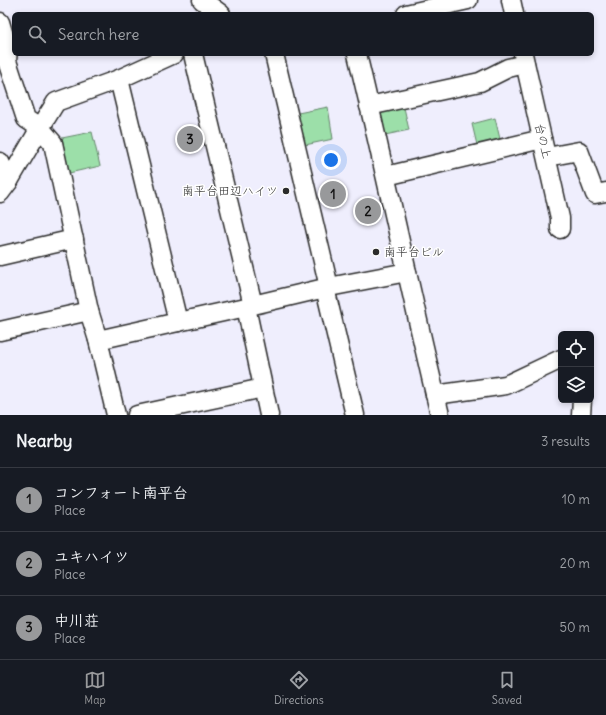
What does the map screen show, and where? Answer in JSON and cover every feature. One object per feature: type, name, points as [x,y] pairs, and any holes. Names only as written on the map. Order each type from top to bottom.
[{"type":"street","points":[[202,0],[218,12]]},
{"type":"street","points":[[415,12],[468,0]]},
{"type":"street","points":[[511,0],[514,12]]},
{"type":"street","points":[[0,22],[8,49],[7,61],[26,118],[40,128],[53,142],[89,311],[98,340],[116,415]]},
{"type":"street","points":[[4,187],[56,102],[119,79],[170,56]]},
{"type":"street","points":[[193,56],[250,306],[263,388],[269,415]]},
{"type":"street","points":[[274,56],[355,415]]},
{"type":"street","points":[[358,56],[440,415]]},
{"type":"street","points":[[370,106],[480,82],[524,59]]},
{"type":"street","name":"台の上","points":[[524,59],[560,218],[560,229]]},
{"type":"street","points":[[119,79],[178,322]]},
{"type":"street","points":[[386,176],[542,139]]},
{"type":"street","points":[[547,157],[579,151],[595,194],[606,192]]},
{"type":"street","points":[[0,162],[4,187]]},
{"type":"street","points":[[0,256],[74,239]]},
{"type":"street","points":[[98,340],[327,288],[407,272]]},
{"type":"street","points":[[0,332],[89,311]]},
{"type":"street","points":[[435,395],[506,385],[558,360]]},
{"type":"street","points":[[137,415],[263,388]]},
{"type":"street","points":[[581,415],[582,403]]},
{"type":"green space","points":[[403,103],[409,130],[385,135],[380,114],[385,108]]},
{"type":"green space","points":[[328,107],[333,139],[305,145],[298,113]]},
{"type":"green space","points":[[495,118],[500,139],[477,145],[472,124]]},
{"type":"green space","points":[[92,132],[100,166],[69,173],[62,138]]},
{"type":"place","name":"中川荘","points":[[190,139]]},
{"type":"place","name":"南平台田辺ハイツ","points":[[286,191]]},
{"type":"place","name":"コンフォート南平台","points":[[333,194]]},
{"type":"place","name":"ユキハイツ","points":[[368,211]]},
{"type":"place","name":"南平台ビル","points":[[376,252]]}]
